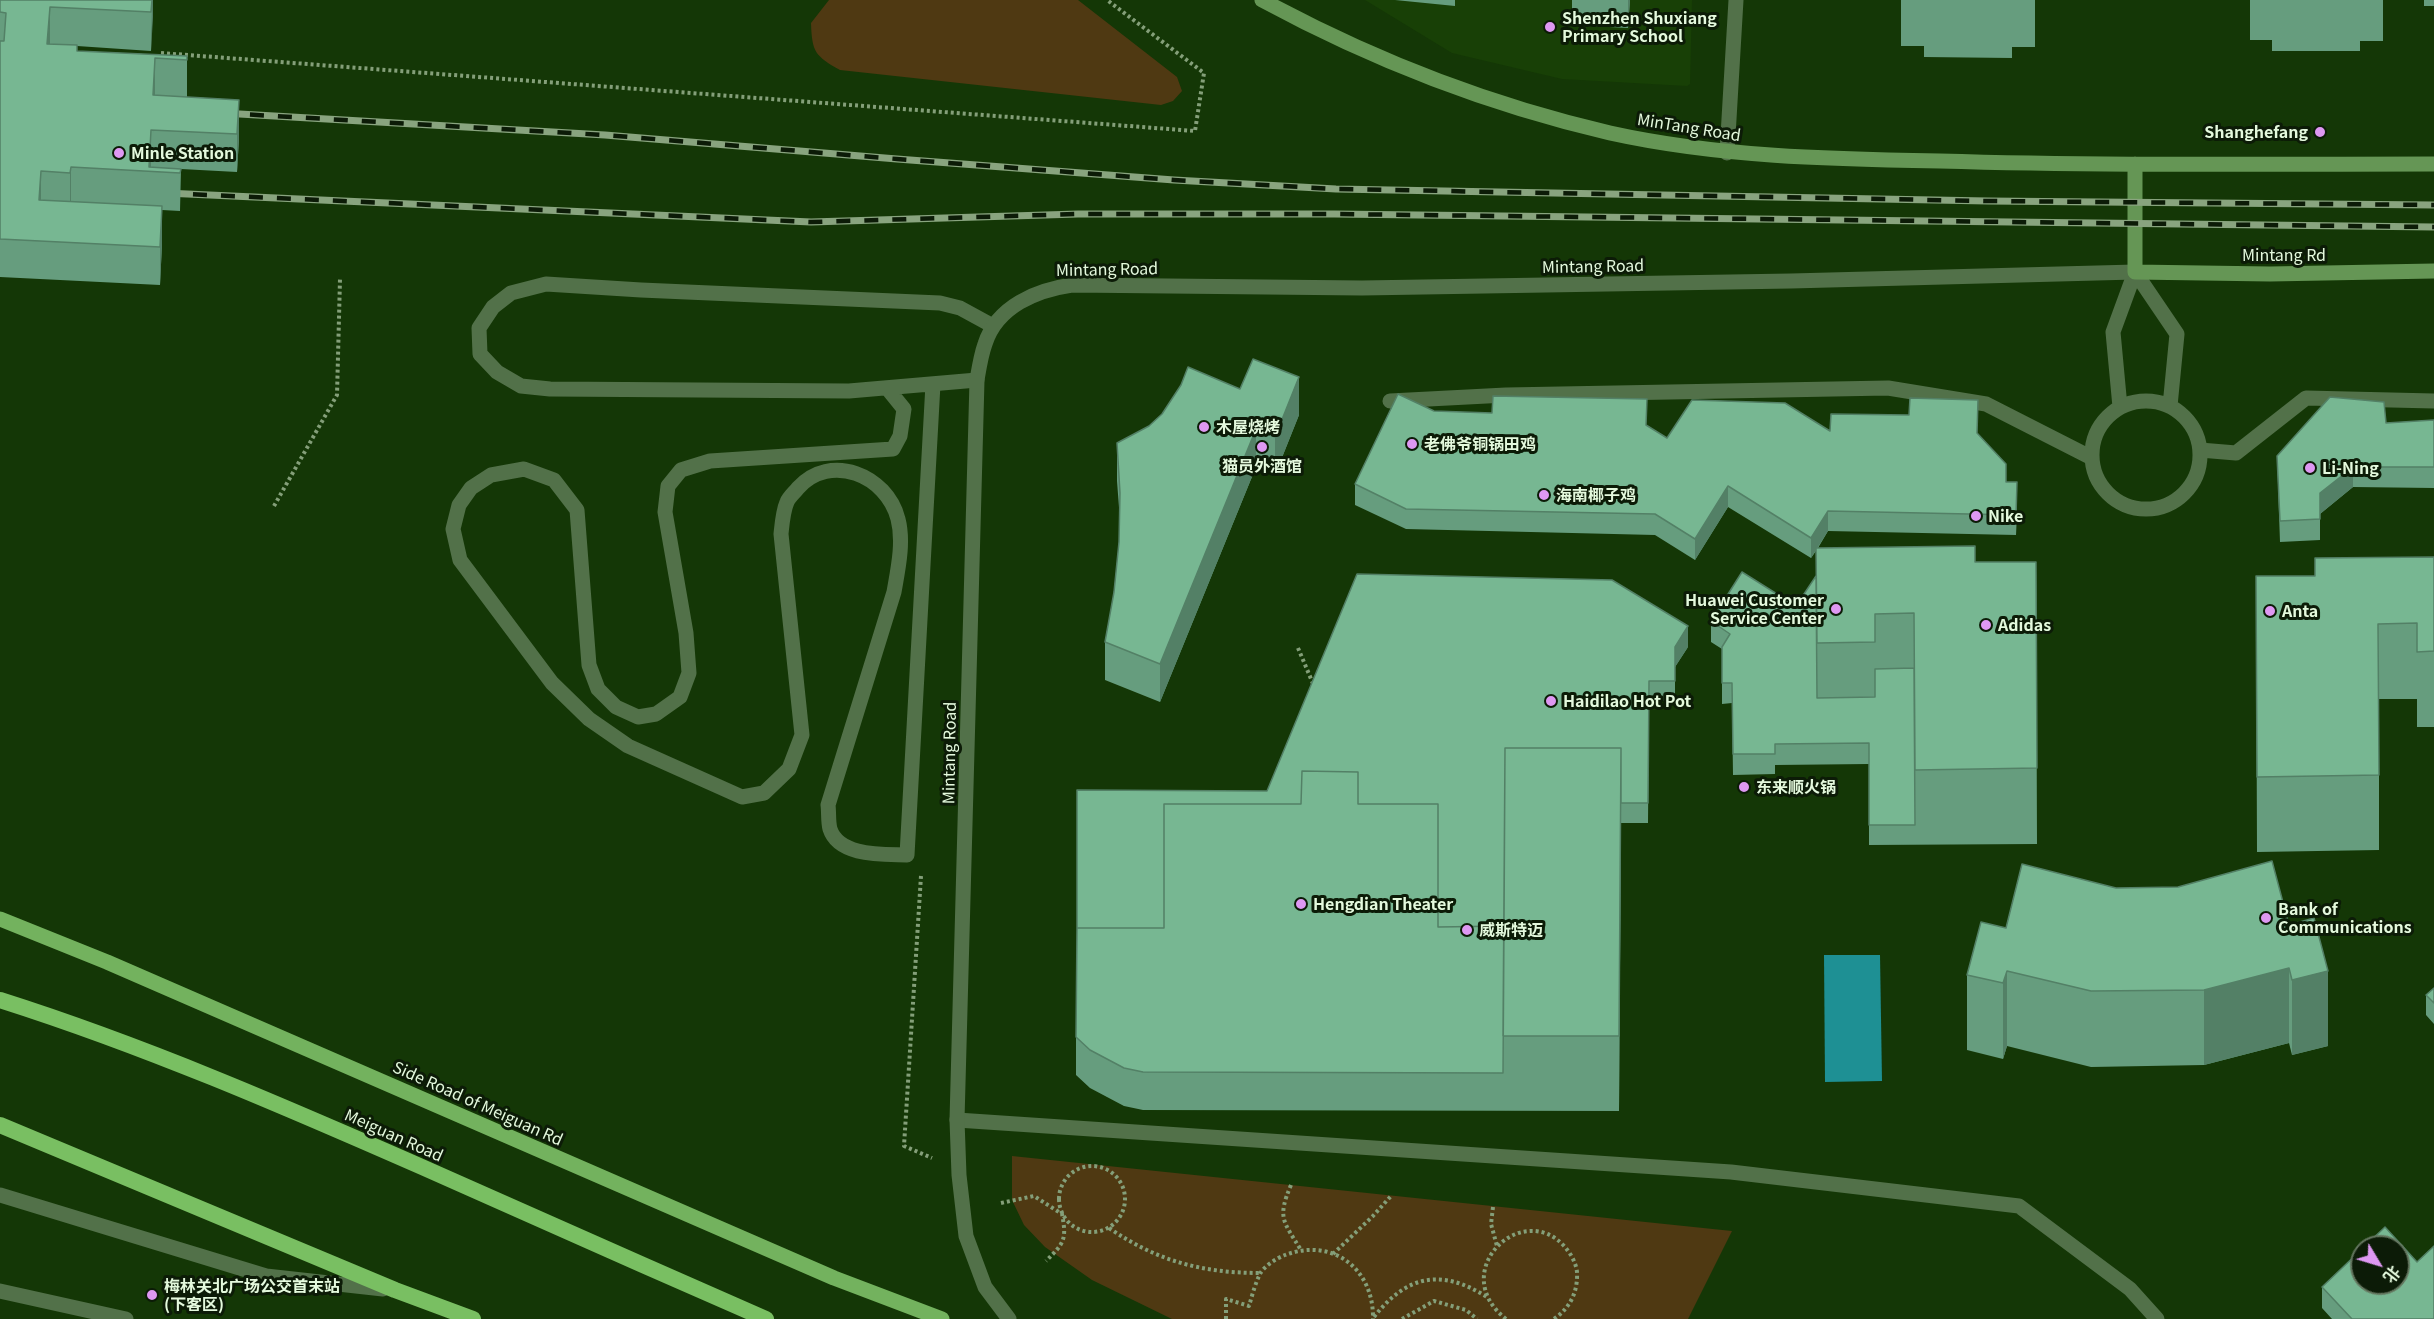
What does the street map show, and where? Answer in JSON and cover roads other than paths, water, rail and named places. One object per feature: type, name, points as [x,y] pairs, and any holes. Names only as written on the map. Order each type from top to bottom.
[{"type":"highway","name":"Meiguan Road","points":[[0,1000],[181,1063],[312,1118],[766,1319]]},
{"type":"highway","points":[[0,1125],[395,1290],[473,1319]]},
{"type":"main road","name":"MinTang Road","points":[[1262,0],[1321,32],[1493,102],[1611,133],[1727,153],[1807,158],[2135,164]]},
{"type":"main road","points":[[2134,272],[2135,164],[2434,164]]},
{"type":"main road","name":"Mintang Rd","points":[[2134,272],[2270,274],[2434,271]]},
{"type":"main road","name":"Side Road of Meiguan Rd","points":[[0,918],[118,966],[834,1278],[942,1319]]},
{"type":"street","points":[[1727,153],[1736,0]]},
{"type":"street","points":[[2134,272],[2177,334],[2170,406]]},
{"type":"street","points":[[2120,407],[2113,332],[2134,272]]},
{"type":"street","name":"Mintang Road","points":[[1009,1319],[985,1287],[966,1236],[959,1175],[957,1120],[976,380],[985,343],[993,326],[1010,309],[1047,289],[1072,285],[1362,288],[1779,282],[2134,272]]},
{"type":"street","points":[[976,380],[837,391],[550,389],[521,386],[497,372],[480,354],[479,328],[493,308],[511,293],[546,284],[641,291],[940,303],[960,308],[993,326]]},
{"type":"street","points":[[888,388],[903,409],[900,436],[893,449],[710,461],[681,470],[668,486],[665,512],[686,633],[689,673],[680,697],[656,714],[638,717],[616,706],[598,689],[589,665],[577,510],[554,480],[524,469],[491,475],[471,488],[459,505],[453,529],[460,560],[552,683],[589,719],[628,746],[742,797],[764,793],[789,769],[802,735],[781,534],[787,501],[808,477],[834,469],[861,474],[885,491],[898,519],[900,557],[894,592],[828,805],[830,830],[845,846],[865,854],[908,855],[933,384]]},
{"type":"street","points":[[1390,401],[1506,395],[1888,388],[1986,404],[2092,458]]},
{"type":"street","points":[[2200,450],[2236,453],[2306,398],[2434,400]]},
{"type":"street","points":[[2152,401],[2170,406],[2185,417],[2195,432],[2200,450],[2199,467],[2187,489],[2167,505],[2150,509],[2134,508],[2118,501],[2096,476],[2092,458],[2095,439],[2104,423],[2120,407],[2134,402],[2152,401]]},
{"type":"street","points":[[957,1120],[1731,1172],[2019,1206],[2130,1289],[2157,1319]]},
{"type":"street","points":[[0,1195],[266,1276],[395,1290]]},
{"type":"street","points":[[0,1291],[126,1319]]},
{"type":"water","points":[[1824,955],[1880,955],[1882,1081],[1825,1082]]},
{"type":"railway","points":[[222,113],[605,135],[1174,180],[1336,189],[1988,201],[2434,205]]},
{"type":"railway","points":[[165,193],[811,222],[1078,214],[1334,214],[2434,227]]},
{"type":"place","name":"Shenzhen Shuxiang Primary School","points":[[1550,27]]},
{"type":"place","name":"Shanghefang","points":[[2320,132]]},
{"type":"place","name":"Minle Station","points":[[119,153]]},
{"type":"place","name":"木屋烧烤","points":[[1204,427]]},
{"type":"place","name":"老佛爷铜锅田鸡","points":[[1412,444]]},
{"type":"place","name":"猫员外酒馆","points":[[1262,447]]},
{"type":"place","name":"Li-Ning","points":[[2310,468]]},
{"type":"place","name":"海南椰子鸡","points":[[1544,495]]},
{"type":"place","name":"Nike","points":[[1976,516]]},
{"type":"place","name":"Huawei Customer Service Center","points":[[1836,609]]},
{"type":"place","name":"Anta","points":[[2270,611]]},
{"type":"place","name":"Adidas","points":[[1986,625]]},
{"type":"place","name":"Haidilao Hot Pot","points":[[1551,701]]},
{"type":"place","name":"东来顺火锅","points":[[1744,787]]},
{"type":"place","name":"Hengdian Theater","points":[[1301,904]]},
{"type":"place","name":"Bank of Communications","points":[[2266,918]]},
{"type":"place","name":"威斯特迈","points":[[1467,930]]},
{"type":"place","name":"梅林关北广场公交首末站 (下客区)","points":[[152,1295]]}]
